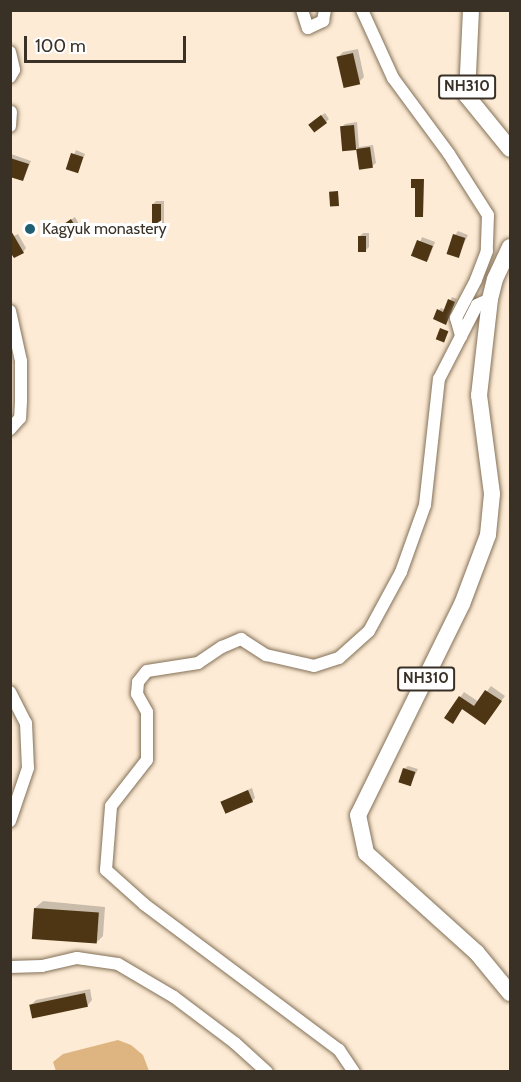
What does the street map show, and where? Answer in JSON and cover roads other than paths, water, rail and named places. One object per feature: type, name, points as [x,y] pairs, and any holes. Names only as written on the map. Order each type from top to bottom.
[{"type":"highway","name":"NH310","points":[[471,10],[467,96],[510,149]]},
{"type":"highway","name":"NH310","points":[[510,246],[495,279],[490,299],[479,395],[492,494],[488,535],[462,604],[358,815],[366,853],[477,954],[510,993]]},
{"type":"street","points":[[302,10],[308,28],[323,21],[325,10]]},
{"type":"street","points":[[362,10],[393,78],[449,154],[488,215],[487,251],[476,280],[456,318],[461,336]]},
{"type":"street","points":[[10,52],[14,70],[10,77]]},
{"type":"street","points":[[10,112],[10,126]]},
{"type":"street","points":[[354,1071],[339,1050],[144,904],[106,870],[111,806],[147,759],[147,712],[137,694],[138,682],[147,671],[198,663],[222,647],[241,639],[266,655],[315,666],[339,658],[369,632],[401,572],[425,506],[439,379],[477,305],[490,299]]},
{"type":"street","points":[[10,311],[21,361],[20,418],[10,429]]},
{"type":"street","points":[[10,692],[26,723],[28,768],[10,820]]},
{"type":"street","points":[[10,967],[42,966],[77,958],[118,964],[174,997],[235,1043],[267,1071]]},
{"type":"place","name":"Kagyuk monastery","points":[[30,229]]}]
